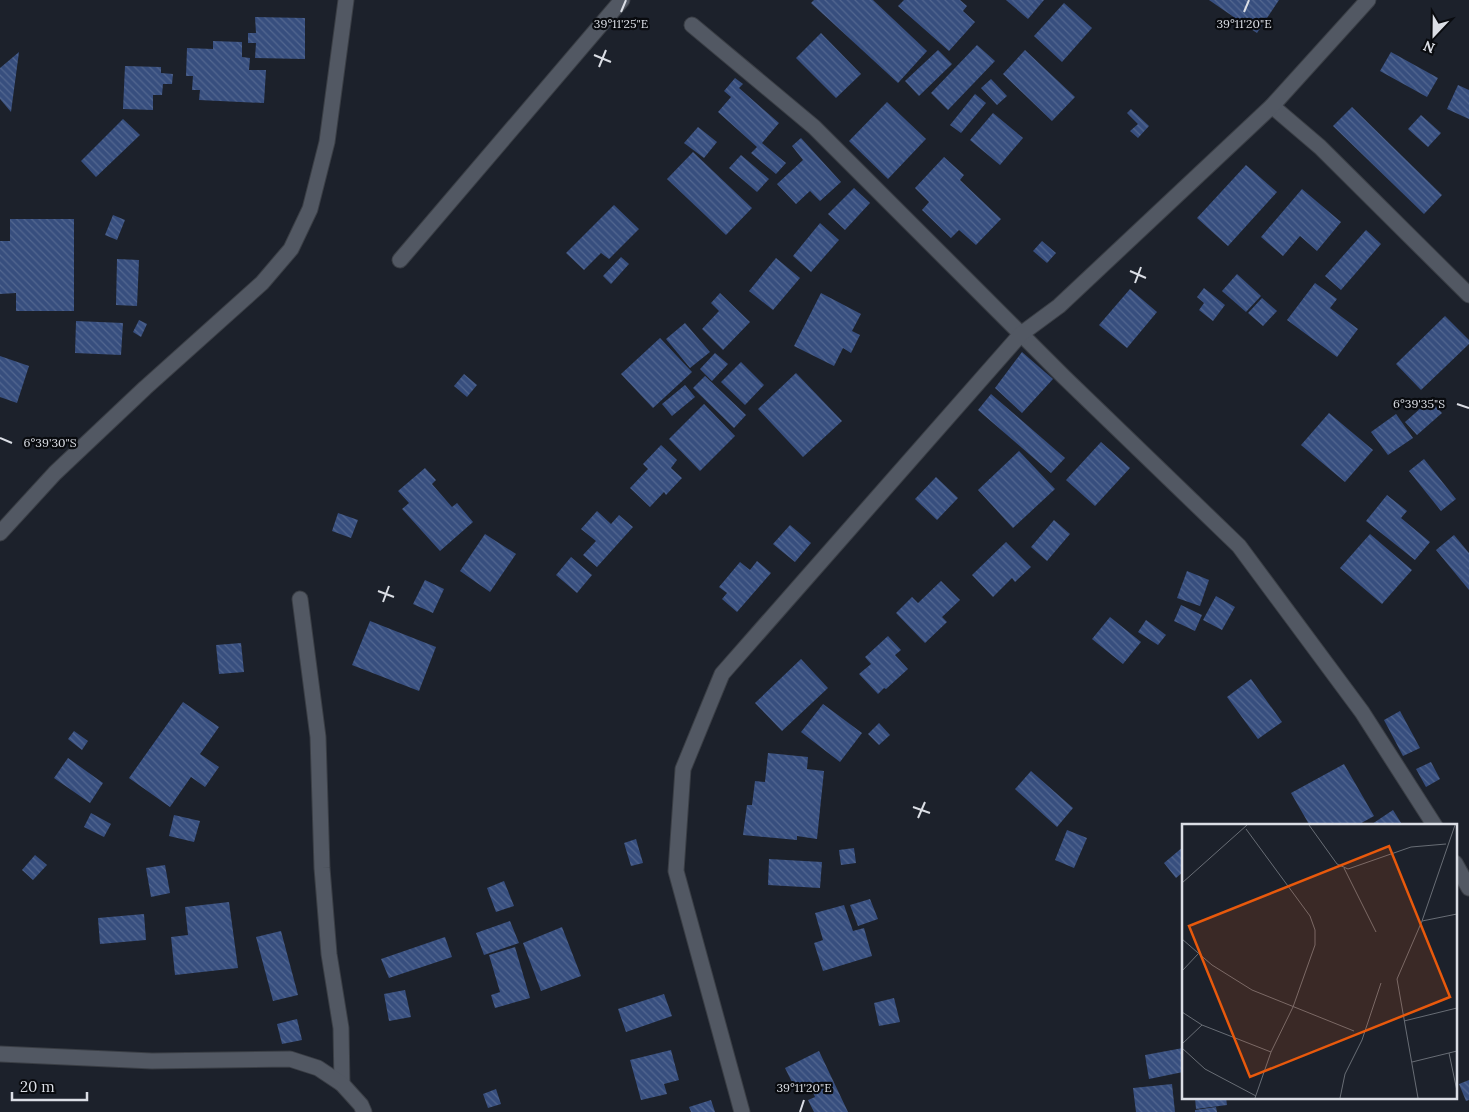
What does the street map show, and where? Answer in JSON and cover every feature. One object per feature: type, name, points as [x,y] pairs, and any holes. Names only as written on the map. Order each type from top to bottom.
[{"type":"street","points":[[0,533],[55,473],[145,388],[262,283],[291,249],[310,209],[327,142],[346,0]]},
{"type":"street","points":[[400,260],[622,0]]},
{"type":"street","points":[[742,1112],[676,871],[684,769],[722,674],[1021,334],[1059,306],[1272,106],[1368,0]]},
{"type":"street","points":[[692,25],[814,127],[1021,334],[1239,546],[1362,712],[1434,824]]},
{"type":"street","points":[[1272,106],[1320,147],[1469,295]]},
{"type":"street","points":[[300,599],[318,737],[322,868],[329,954],[341,1028],[342,1084]]},
{"type":"street","points":[[1456,865],[1469,888]]},
{"type":"street","points":[[0,1054],[152,1061],[290,1059],[318,1068],[342,1084],[361,1105],[364,1112]]},
{"type":"building","points":[[814,0],[873,0],[927,51],[898,83],[811,3]]},
{"type":"building","points":[[904,0],[960,0],[967,6],[963,11],[975,22],[949,51],[898,6]]},
{"type":"building","points":[[1006,0],[1044,0],[1028,19]]},
{"type":"building","points":[[1209,0],[1279,0],[1257,33]]},
{"type":"building","points":[[1064,3],[1092,28],[1062,62],[1034,36]]},
{"type":"building","points":[[255,17],[305,18],[305,59],[255,58],[256,43],[248,43],[248,33],[256,33]]},
{"type":"building","points":[[821,33],[861,74],[836,98],[796,58]]},
{"type":"building","points":[[213,41],[242,42],[242,57],[250,58],[249,70],[266,70],[264,103],[199,100],[200,90],[192,90],[193,76],[186,76],[187,48],[213,49]]},
{"type":"building","points":[[977,45],[995,61],[948,110],[931,93]]},
{"type":"building","points":[[938,50],[952,64],[919,96],[905,81]]},
{"type":"building","points":[[1025,50],[1075,97],[1052,121],[1003,74]]},
{"type":"building","points":[[19,52],[11,112],[0,99],[0,68]]},
{"type":"building","points":[[1391,52],[1438,78],[1427,97],[1380,71]]},
{"type":"building","points":[[125,66],[161,67],[161,73],[173,74],[172,84],[163,84],[162,95],[153,95],[153,110],[123,109]]},
{"type":"building","points":[[735,78],[743,84],[739,88],[779,123],[762,143],[786,163],[776,174],[751,153],[757,147],[718,112],[731,97],[724,91]]},
{"type":"building","points":[[991,79],[1007,96],[997,105],[981,88]]},
{"type":"building","points":[[1458,85],[1469,90],[1469,119],[1447,109]]},
{"type":"building","points":[[975,94],[986,103],[961,133],[950,125]]},
{"type":"building","points":[[887,102],[926,139],[888,179],[849,141]]},
{"type":"building","points":[[1352,107],[1442,195],[1424,214],[1333,126]]},
{"type":"building","points":[[1131,109],[1149,126],[1138,138],[1130,131],[1138,124],[1127,113]]},
{"type":"building","points":[[993,113],[1023,138],[1000,165],[970,140]]},
{"type":"building","points":[[1421,115],[1441,133],[1428,147],[1408,129]]},
{"type":"building","points":[[123,119],[140,135],[96,177],[81,161]]},
{"type":"building","points":[[698,127],[717,142],[704,158],[684,143]]},
{"type":"building","points":[[801,138],[841,182],[820,201],[810,191],[796,204],[777,184],[803,160],[792,146]]},
{"type":"building","points":[[693,152],[752,208],[726,235],[667,179]]},
{"type":"building","points":[[741,155],[769,179],[757,192],[729,168]]},
{"type":"building","points":[[944,157],[964,175],[960,180],[1001,219],[976,245],[959,230],[951,238],[922,210],[929,202],[915,188]]},
{"type":"building","points":[[1246,165],[1277,192],[1228,246],[1197,218]]},
{"type":"building","points":[[854,188],[870,203],[845,230],[828,214]]},
{"type":"building","points":[[1302,189],[1341,222],[1317,251],[1300,236],[1283,256],[1261,237]]},
{"type":"building","points":[[614,205],[639,229],[609,259],[601,253],[584,270],[566,253]]},
{"type":"building","points":[[113,215],[125,220],[117,240],[105,235]]},
{"type":"building","points":[[10,219],[74,219],[74,311],[16,311],[16,293],[0,294],[0,241],[10,241]]},
{"type":"building","points":[[820,223],[839,240],[811,272],[793,256]]},
{"type":"building","points":[[1366,230],[1381,244],[1341,290],[1325,276]]},
{"type":"building","points":[[1042,241],[1056,253],[1047,263],[1033,251]]},
{"type":"building","points":[[621,257],[629,264],[611,284],[603,276]]},
{"type":"building","points":[[776,258],[800,278],[773,310],[749,291]]},
{"type":"building","points":[[117,259],[139,260],[137,306],[116,305]]},
{"type":"building","points":[[1237,274],[1261,296],[1246,312],[1222,291]]},
{"type":"building","points":[[1315,283],[1337,299],[1330,308],[1358,329],[1337,357],[1287,320]]},
{"type":"building","points":[[1204,288],[1225,305],[1213,321],[1199,310],[1204,303],[1197,297]]},
{"type":"building","points":[[1130,289],[1157,312],[1127,348],[1099,325]]},
{"type":"building","points":[[720,293],[750,322],[723,350],[702,329],[719,311],[711,303]]},
{"type":"building","points":[[821,293],[861,314],[852,331],[860,335],[851,353],[843,348],[834,366],[794,346]]},
{"type":"building","points":[[1262,298],[1277,311],[1263,326],[1248,313]]},
{"type":"building","points":[[1445,316],[1469,340],[1469,344],[1421,390],[1396,364]]},
{"type":"building","points":[[139,320],[147,324],[141,337],[133,332]]},
{"type":"building","points":[[76,321],[123,323],[121,355],[75,353]]},
{"type":"building","points":[[685,323],[710,352],[690,368],[666,339]]},
{"type":"building","points":[[660,338],[692,372],[653,408],[621,374]]},
{"type":"building","points":[[1022,352],[1053,379],[1022,413],[995,388]]},
{"type":"building","points":[[715,353],[728,364],[712,381],[700,369]]},
{"type":"building","points":[[0,356],[29,366],[17,403],[0,397]]},
{"type":"building","points":[[741,362],[764,385],[745,405],[721,382]]},
{"type":"building","points":[[796,373],[842,421],[803,457],[758,409]]},
{"type":"building","points":[[464,374],[477,385],[467,397],[454,386]]},
{"type":"building","points":[[705,376],[746,415],[734,428],[693,388]]},
{"type":"building","points":[[685,385],[695,397],[672,416],[662,404]]},
{"type":"building","points":[[991,394],[1065,458],[1051,473],[978,410]]},
{"type":"building","points":[[1430,400],[1442,413],[1417,435],[1405,422]]},
{"type":"building","points":[[704,404],[735,436],[700,471],[669,439]]},
{"type":"building","points":[[1329,413],[1373,450],[1345,482],[1301,445]]},
{"type":"building","points":[[1396,414],[1413,438],[1388,455],[1371,432]]},
{"type":"building","points":[[1101,442],[1130,468],[1095,506],[1066,480]]},
{"type":"building","points":[[661,445],[677,460],[671,468],[682,478],[666,495],[664,492],[650,507],[630,488],[648,469],[643,464]]},
{"type":"building","points":[[1019,451],[1055,489],[1013,528],[978,490]]},
{"type":"building","points":[[1424,459],[1456,499],[1441,511],[1409,471]]},
{"type":"building","points":[[425,468],[436,480],[432,484],[452,507],[457,503],[473,522],[440,551],[402,509],[409,503],[398,491]]},
{"type":"building","points":[[936,477],[958,498],[937,520],[915,499]]},
{"type":"building","points":[[1387,495],[1407,511],[1401,518],[1430,542],[1415,560],[1366,521]]},
{"type":"building","points":[[597,511],[611,524],[619,515],[633,527],[597,567],[583,555],[596,541],[581,529]]},
{"type":"building","points":[[338,513],[358,520],[351,538],[332,531]]},
{"type":"building","points":[[1054,520],[1070,534],[1047,561],[1031,547]]},
{"type":"building","points":[[790,525],[811,543],[795,562],[773,544]]},
{"type":"building","points":[[485,534],[516,554],[490,592],[460,571]]},
{"type":"building","points":[[1370,534],[1412,570],[1382,604],[1340,568]]},
{"type":"building","points":[[1454,535],[1469,553],[1469,590],[1436,550]]},
{"type":"building","points":[[1006,542],[1031,567],[1015,582],[1012,578],[993,597],[972,575]]},
{"type":"building","points":[[571,557],[592,575],[577,593],[556,575]]},
{"type":"building","points":[[757,561],[771,573],[737,612],[722,599],[727,593],[719,587],[740,562],[750,570]]},
{"type":"building","points":[[1187,571],[1209,580],[1200,606],[1177,598]]},
{"type":"building","points":[[425,580],[444,589],[433,613],[413,604]]},
{"type":"building","points":[[941,581],[960,600],[942,617],[947,622],[925,643],[896,613],[912,597],[918,603]]},
{"type":"building","points":[[1216,596],[1235,607],[1222,630],[1203,620]]},
{"type":"building","points":[[1181,605],[1202,615],[1195,631],[1174,621]]},
{"type":"building","points":[[1110,617],[1141,642],[1123,664],[1092,639]]},
{"type":"building","points":[[1146,620],[1166,635],[1158,645],[1138,632]]},
{"type":"building","points":[[370,621],[436,647],[419,691],[352,665]]},
{"type":"building","points":[[888,636],[901,650],[895,655],[908,669],[878,694],[859,674],[871,664],[865,657]]},
{"type":"building","points":[[241,643],[244,672],[219,674],[216,645]]},
{"type":"building","points":[[801,659],[828,688],[782,731],[755,703]]},
{"type":"building","points":[[1251,679],[1282,722],[1258,739],[1227,697]]},
{"type":"building","points":[[183,702],[219,727],[200,754],[219,767],[205,787],[191,777],[170,807],[129,778]]},
{"type":"building","points":[[823,704],[862,733],[840,762],[801,732]]},
{"type":"building","points":[[1400,711],[1420,748],[1403,756],[1384,720]]},
{"type":"building","points":[[879,723],[890,735],[879,745],[868,734]]},
{"type":"building","points":[[74,731],[88,741],[82,750],[68,739]]},
{"type":"building","points":[[768,753],[808,757],[807,769],[824,771],[817,839],[797,836],[797,840],[743,835],[747,805],[752,805],[755,781],[765,782]]},
{"type":"building","points":[[68,758],[103,783],[90,803],[54,778]]},
{"type":"building","points":[[1431,762],[1440,779],[1426,787],[1416,769]]},
{"type":"building","points":[[1344,764],[1374,816],[1360,824],[1309,824],[1291,793]]},
{"type":"building","points":[[1031,771],[1073,808],[1057,827],[1015,789]]},
{"type":"building","points":[[1393,810],[1402,824],[1372,824]]},
{"type":"building","points":[[91,813],[111,824],[104,837],[84,827]]},
{"type":"building","points":[[174,815],[200,821],[194,842],[169,836]]},
{"type":"building","points":[[1067,830],[1087,838],[1074,868],[1055,860]]},
{"type":"building","points":[[636,839],[643,863],[631,866],[624,843]]},
{"type":"building","points":[[854,848],[856,863],[841,865],[839,850]]},
{"type":"building","points":[[1182,848],[1182,873],[1176,878],[1164,863]]},
{"type":"building","points":[[35,855],[47,865],[33,880],[22,870]]},
{"type":"building","points":[[769,859],[822,862],[820,888],[768,885]]},
{"type":"building","points":[[165,865],[170,893],[151,897],[146,868]]},
{"type":"building","points":[[504,881],[514,906],[496,912],[487,888]]},
{"type":"building","points":[[870,899],[878,919],[858,926],[850,905]]},
{"type":"building","points":[[229,902],[238,968],[175,975],[171,937],[188,935],[185,907]]},
{"type":"building","points":[[844,905],[853,931],[864,928],[872,956],[823,971],[814,943],[823,940],[815,913]]},
{"type":"building","points":[[144,914],[146,940],[100,944],[98,918]]},
{"type":"building","points":[[510,921],[519,943],[484,955],[476,933]]},
{"type":"building","points":[[562,927],[581,976],[541,991],[523,943]]},
{"type":"building","points":[[281,931],[298,995],[273,1001],[256,937]]},
{"type":"building","points":[[445,937],[452,957],[389,978],[381,959]]},
{"type":"building","points":[[515,947],[530,998],[495,1008],[491,995],[500,992],[489,955]]},
{"type":"building","points":[[405,990],[411,1017],[389,1021],[384,994]]},
{"type":"building","points":[[664,994],[672,1016],[626,1032],[618,1009]]},
{"type":"building","points":[[894,998],[900,1022],[879,1026],[874,1003]]},
{"type":"building","points":[[297,1019],[302,1040],[282,1044],[277,1024]]},
{"type":"building","points":[[1182,1048],[1182,1072],[1149,1079],[1145,1055]]},
{"type":"building","points":[[671,1050],[679,1080],[664,1084],[667,1094],[641,1100],[630,1060]]},
{"type":"building","points":[[819,1051],[848,1112],[814,1112],[808,1100],[815,1097],[809,1084],[796,1090],[785,1068]]},
{"type":"building","points":[[1469,1080],[1469,1100],[1466,1101],[1459,1084]]},
{"type":"building","points":[[1172,1084],[1175,1112],[1136,1112],[1133,1088]]},
{"type":"building","points":[[496,1089],[501,1104],[488,1108],[483,1094]]},
{"type":"building","points":[[711,1100],[715,1112],[691,1112],[689,1107]]},
{"type":"building","points":[[1195,1100],[1226,1100],[1227,1105],[1196,1109]]},
{"type":"building","points":[[1216,1107],[1217,1112],[1195,1112],[1195,1110]]}]
